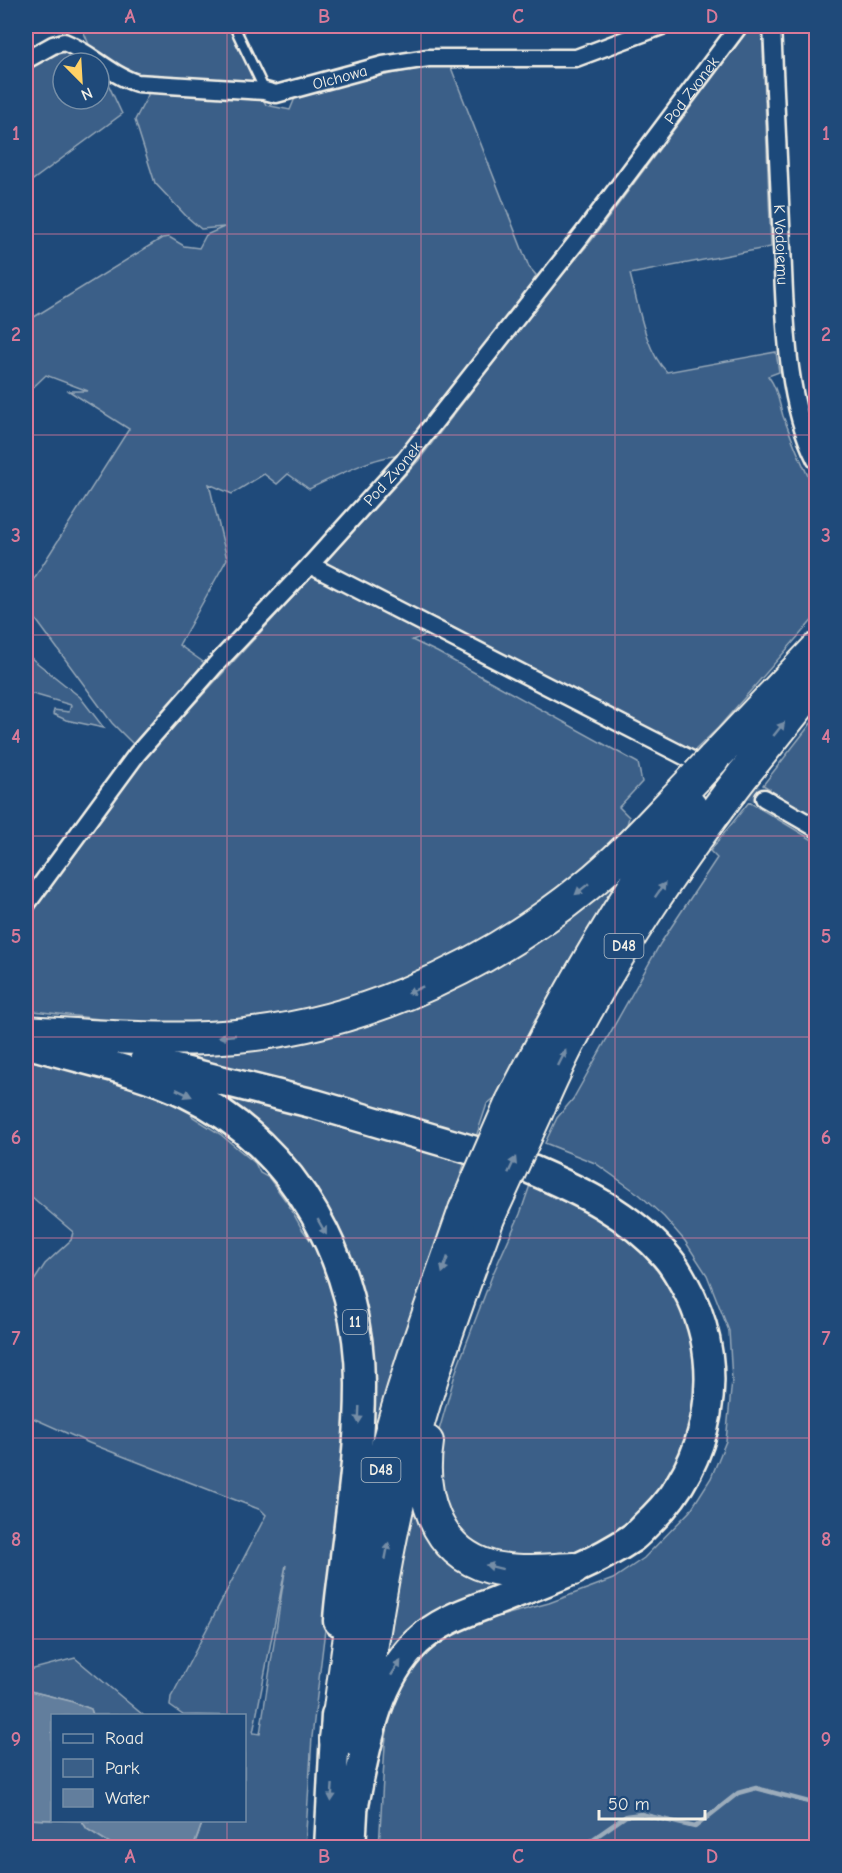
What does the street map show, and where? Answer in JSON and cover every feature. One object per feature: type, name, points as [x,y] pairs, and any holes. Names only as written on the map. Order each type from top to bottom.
[{"type":"highway","name":"D48","points":[[354,1740],[354,1605],[381,1470],[420,1337],[592,954],[635,884],[715,772],[780,690],[816,650]]},
{"type":"highway","name":"D48","points":[[715,772],[816,684]]},
{"type":"highway","points":[[26,1032],[158,1038],[209,1038],[260,1033],[321,1021],[410,993],[457,971],[546,918],[587,886],[715,772]]},
{"type":"highway","points":[[26,1038],[163,1065],[315,1104],[475,1150]]},
{"type":"highway","name":"11","points":[[26,1043],[143,1076],[186,1093],[222,1113],[281,1167],[305,1199],[326,1233],[341,1268],[352,1306],[358,1345],[360,1384],[356,1462],[338,1617],[354,1740]]},
{"type":"highway","name":"11","points":[[329,1848],[354,1740],[393,1671],[410,1649],[430,1631],[446,1621],[605,1555],[634,1536],[661,1510],[682,1482],[698,1446],[708,1410],[710,1374],[706,1339],[683,1282],[666,1256],[620,1215],[592,1197],[532,1170]]},
{"type":"highway","name":"D48","points":[[354,1740],[376,1608],[404,1475],[476,1214]]},
{"type":"highway","points":[[442,1344],[424,1464],[426,1494],[435,1522],[454,1546],[477,1562],[489,1567],[518,1571],[573,1569]]},
{"type":"highway","points":[[351,1848],[354,1740]]},
{"type":"street","name":"Olchowa","points":[[26,60],[53,45],[64,42],[87,54],[125,80],[137,83],[265,91],[276,94],[382,65],[428,58],[576,58],[662,26]]},
{"type":"street","name":"Pod Zvonek","points":[[26,905],[137,754],[217,663],[404,461],[582,236],[740,26]]},
{"type":"street","name":"K Vodojemu","points":[[772,26],[786,320],[792,377],[808,443],[816,460]]},
{"type":"street","points":[[310,565],[715,772]]},
{"type":"street","points":[[764,798],[816,828]]},
{"type":"lane","points":[[234,26],[265,91]]},
{"type":"green space","points":[[81,26],[229,26],[266,105],[290,110],[295,98],[314,92],[391,74],[450,65],[529,267],[536,275],[529,292],[398,456],[366,463],[309,489],[288,474],[277,484],[264,474],[232,494],[209,484],[227,559],[179,645],[206,664],[133,744],[112,723],[26,606],[26,591],[129,429],[69,391],[88,391],[46,375],[26,394],[26,322],[162,238],[169,237],[184,246],[199,248],[206,235],[224,227],[201,229],[155,183],[135,120],[148,95],[142,77],[125,74],[111,64],[111,51],[91,49]]},
{"type":"green space","points":[[751,26],[762,26],[771,247],[630,274],[648,339],[659,363],[667,372],[776,352],[779,372],[768,376],[776,390],[783,416],[798,454],[816,491],[816,616],[718,728],[692,753],[498,653],[451,626],[412,640],[638,763],[642,782],[619,807],[629,817],[626,829],[570,881],[532,911],[453,959],[341,1002],[269,1018],[165,1027],[26,1010],[26,921],[140,763],[419,460],[543,298],[591,241]]},
{"type":"green space","points":[[51,54],[51,111],[111,111],[111,90],[122,114],[26,185],[26,66]]},
{"type":"green space","points":[[26,654],[80,697],[104,728],[66,720],[53,714],[54,710],[69,712],[71,705],[33,694],[26,695]]},
{"type":"green space","points":[[816,717],[816,819],[768,792],[770,789],[763,785]]},
{"type":"green space","points":[[749,802],[816,842],[816,1847],[379,1848],[385,1745],[391,1703],[406,1675],[430,1647],[449,1635],[483,1621],[549,1603],[613,1579],[644,1558],[690,1511],[711,1478],[726,1441],[732,1380],[729,1331],[707,1275],[685,1241],[640,1195],[595,1163],[545,1143],[557,1118],[573,1099],[660,944],[717,858],[710,851]]},
{"type":"green space","points":[[633,861],[583,937],[535,1020],[497,1096],[487,1104],[476,1137],[162,1052],[463,984],[524,951],[555,930]]},
{"type":"green space","points":[[26,1060],[108,1077],[188,1107],[193,1117],[220,1134],[255,1163],[260,1173],[269,1178],[317,1249],[337,1298],[339,1324],[347,1348],[348,1386],[335,1547],[312,1737],[305,1847],[193,1847],[203,1822],[246,1822],[246,1714],[182,1714],[170,1706],[171,1697],[266,1515],[261,1510],[89,1443],[26,1415],[26,1293],[45,1264],[71,1240],[73,1232],[26,1192]],"holes":[[[286,1565],[260,1734],[253,1733]]]},
{"type":"green space","points":[[215,1094],[280,1108],[465,1162],[399,1359],[370,1465],[375,1390],[372,1352],[364,1299],[348,1250]]},
{"type":"green space","points":[[530,1185],[591,1215],[610,1227],[645,1256],[672,1293],[686,1326],[694,1360],[694,1395],[688,1429],[676,1462],[658,1491],[634,1517],[605,1538],[570,1554],[543,1559],[495,1560],[482,1554],[447,1526],[436,1441],[456,1371]]},
{"type":"green space","points":[[414,1502],[506,1585],[388,1655],[398,1581]]},
{"type":"green space","points":[[75,1658],[142,1714],[93,1714],[91,1709],[70,1701],[26,1690],[26,1671]]},
{"type":"green space","points":[[26,1819],[83,1822],[87,1829],[116,1847],[26,1848]]},
{"type":"water","points":[[26,1690],[70,1701],[91,1709],[93,1714],[51,1714],[51,1820],[26,1819]]},
{"type":"water","points":[[83,1822],[203,1822],[193,1848],[116,1847],[87,1829]]},
{"type":"waterway","points":[[580,1848],[626,1816],[641,1814],[695,1827],[738,1793],[756,1788],[816,1804]]},
{"type":"waterway","points":[[26,1845],[56,1848]]},
{"type":"tunnel","points":[[702,765],[764,798]]}]
